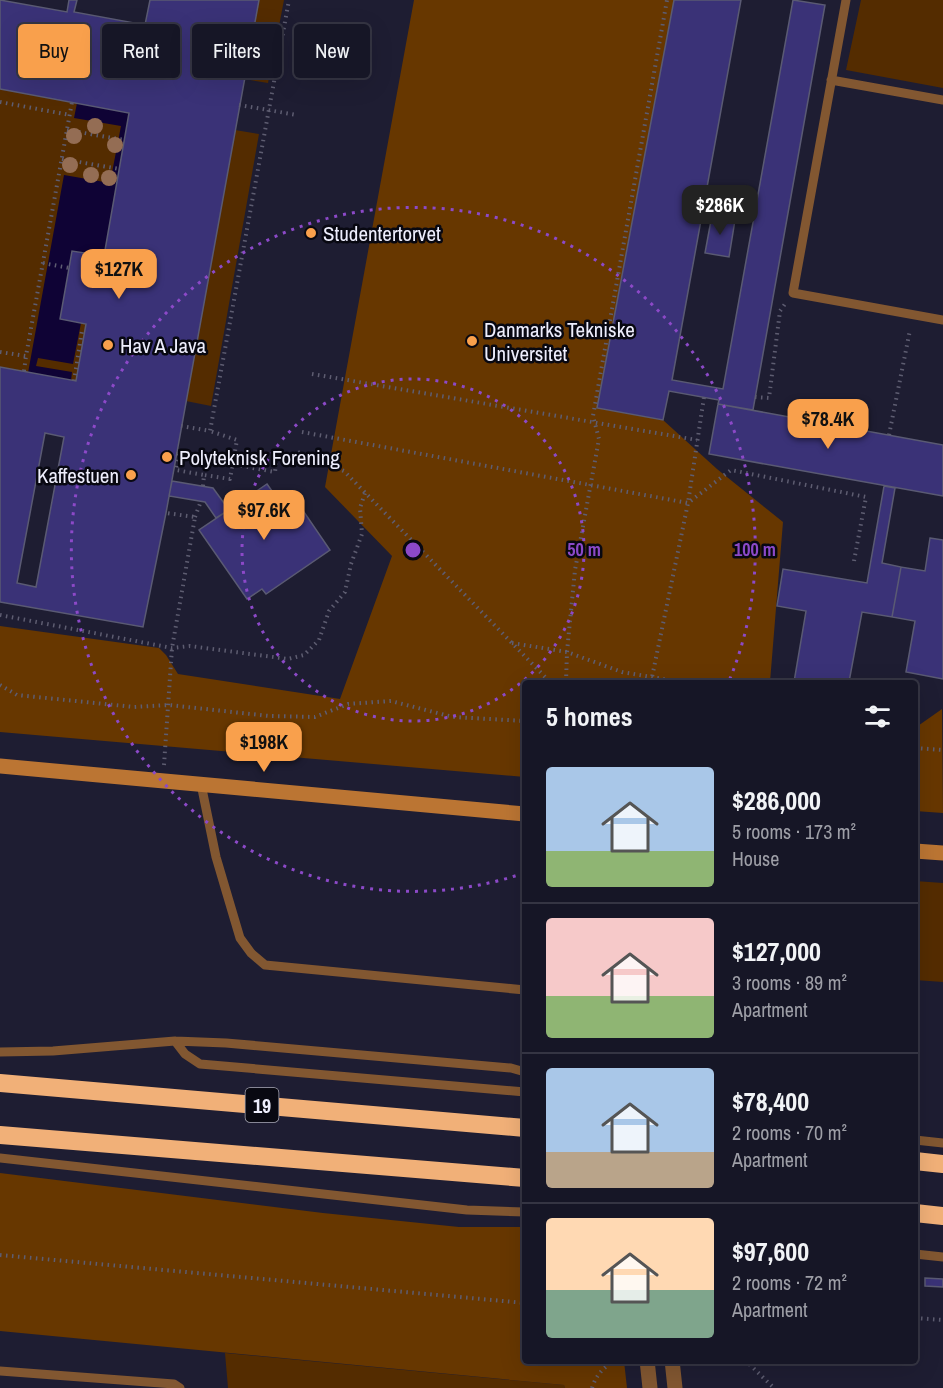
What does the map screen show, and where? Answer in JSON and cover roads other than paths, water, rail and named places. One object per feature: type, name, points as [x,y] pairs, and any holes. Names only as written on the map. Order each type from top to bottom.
[{"type":"highway","name":"19","points":[[0,1083],[522,1128]]},
{"type":"highway","points":[[0,1135],[522,1178]]},
{"type":"highway","points":[[918,1161],[943,1164]]},
{"type":"highway","points":[[918,1213],[943,1216]]},
{"type":"street","points":[[0,766],[522,814]]},
{"type":"street","points":[[918,850],[943,853]]},
{"type":"street","points":[[647,1364],[650,1388]]},
{"type":"street","points":[[672,1364],[675,1388]]},
{"type":"lane","points":[[846,0],[794,293],[943,320]]},
{"type":"lane","points":[[831,80],[943,100]]},
{"type":"lane","points":[[201,784],[216,857],[240,938],[251,953],[265,965],[522,990]]},
{"type":"lane","points":[[175,1041],[185,1054],[200,1064],[522,1092]]},
{"type":"lane","points":[[0,1052],[53,1051],[175,1041],[226,1043],[511,1068],[522,1071]]},
{"type":"lane","points":[[918,1140],[943,1143]]},
{"type":"lane","points":[[0,1158],[466,1210],[522,1212]]},
{"type":"lane","points":[[918,1254],[943,1257]]},
{"type":"lane","points":[[0,1371],[177,1386]]},
{"type":"place","name":"Studentertorvet","points":[[311,233]]},
{"type":"place","name":"Danmarks Tekniske Universitet","points":[[472,341]]},
{"type":"place","name":"Hav A Java","points":[[108,345]]},
{"type":"place","name":"Polyteknisk Forening","points":[[167,457]]},
{"type":"place","name":"Kaffestuen","points":[[131,475]]}]
